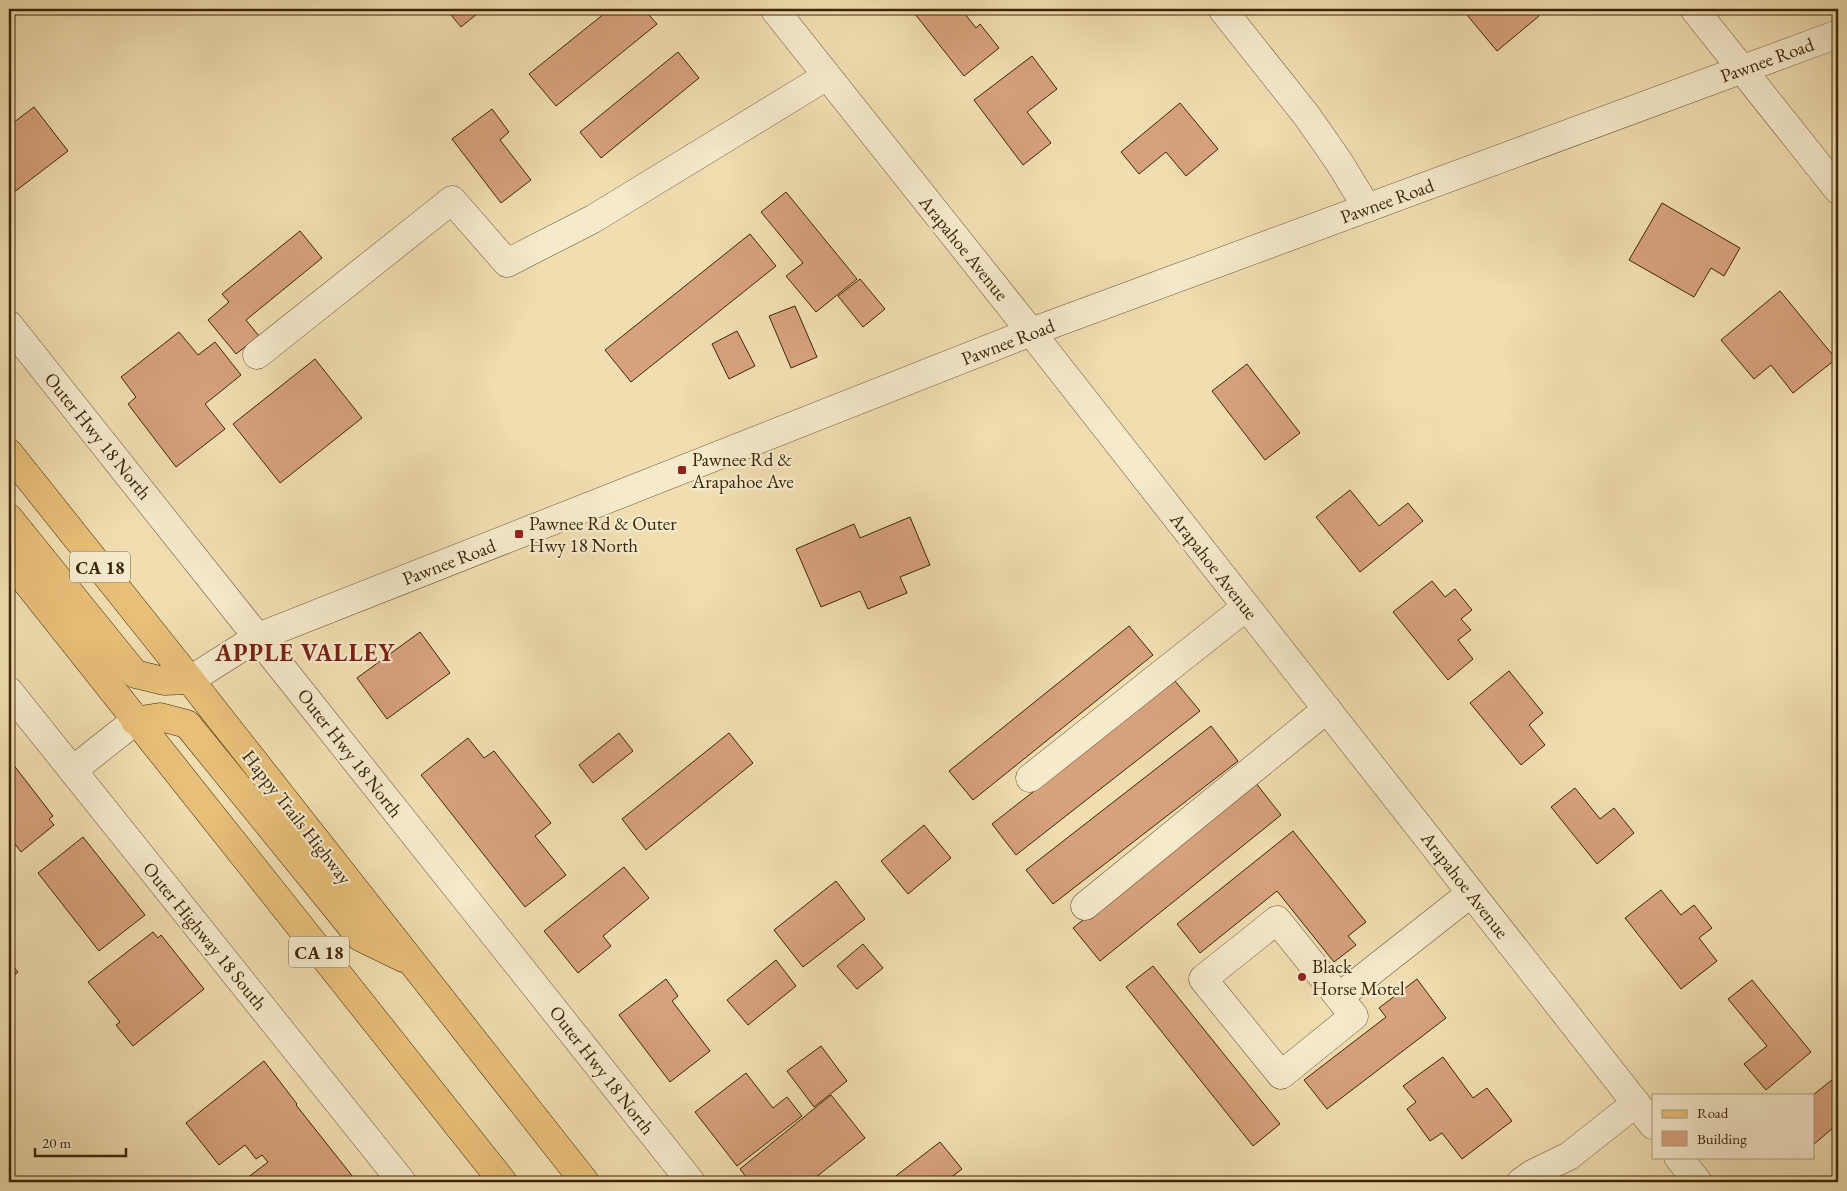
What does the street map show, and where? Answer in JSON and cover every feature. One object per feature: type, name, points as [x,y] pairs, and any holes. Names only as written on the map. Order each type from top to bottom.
[{"type":"main road","name":"Happy Trails Highway","points":[[9,453],[585,1182]]},
{"type":"main road","points":[[9,518],[135,674],[164,681],[190,680]]},
{"type":"main road","name":"CA 18","points":[[9,560],[503,1182]]},
{"type":"main road","points":[[135,721],[160,717],[187,724],[360,937],[409,961]]},
{"type":"street","name":"Arapahoe Avenue","points":[[774,9],[1031,332],[1652,1124]]},
{"type":"street","points":[[1222,9],[1307,116],[1339,162],[1367,208]]},
{"type":"street","points":[[1694,9],[1838,190]]},
{"type":"street","name":"Pawnee Road","points":[[190,680],[258,637],[1031,332],[1838,34]]},
{"type":"street","points":[[257,355],[452,200],[507,263],[592,218],[827,76]]},
{"type":"street","name":"Outer Hwy 18 North","points":[[9,325],[690,1182]]},
{"type":"street","points":[[1030,778],[1246,607]]},
{"type":"street","name":"Outer Highway 18 South","points":[[9,691],[402,1182]]},
{"type":"street","points":[[1085,906],[1327,709]]},
{"type":"street","points":[[73,770],[135,721]]},
{"type":"street","points":[[1339,997],[1471,893]]},
{"type":"street","points":[[1277,920],[1339,997],[1354,1016],[1281,1076],[1203,979],[1277,920]]},
{"type":"street","points":[[1521,1182],[1532,1174],[1569,1156],[1636,1103]]},
{"type":"street","points":[[1679,1158],[1698,1182]]},
{"type":"building","points":[[446,9],[483,9],[461,27]]},
{"type":"building","points":[[610,9],[644,9],[657,24],[556,106],[529,74]]},
{"type":"building","points":[[911,9],[961,9],[976,28],[980,24],[999,48],[964,76]]},
{"type":"building","points":[[1462,9],[1533,9],[1539,16],[1497,51]]},
{"type":"building","points":[[678,52],[699,78],[601,158],[580,132]]},
{"type":"building","points":[[1032,56],[1057,89],[1027,112],[1051,143],[1023,165],[974,100]]},
{"type":"building","points":[[1180,103],[1218,149],[1186,176],[1166,152],[1139,174],[1121,152]]},
{"type":"building","points":[[34,107],[68,151],[9,196],[9,126]]},
{"type":"building","points":[[492,109],[509,132],[500,140],[531,180],[501,203],[452,139]]},
{"type":"building","points":[[786,192],[857,279],[816,312],[786,276],[803,263],[761,212]]},
{"type":"building","points":[[1662,203],[1740,248],[1724,276],[1711,268],[1694,297],[1629,260]]},
{"type":"building","points":[[300,231],[322,258],[246,320],[259,336],[236,354],[208,320],[229,302],[222,294]]},
{"type":"building","points":[[750,234],[776,266],[631,382],[605,350]]},
{"type":"building","points":[[860,279],[885,309],[863,327],[838,296]]},
{"type":"building","points":[[1780,291],[1836,359],[1793,393],[1771,365],[1754,379],[1721,340]]},
{"type":"building","points":[[795,306],[817,357],[791,368],[769,316]]},
{"type":"building","points":[[737,331],[755,366],[729,379],[712,344]]},
{"type":"building","points":[[179,332],[198,355],[215,342],[241,375],[205,404],[225,429],[176,467],[128,404],[136,397],[121,377]]},
{"type":"building","points":[[315,359],[362,418],[280,483],[233,424]]},
{"type":"building","points":[[1247,364],[1300,433],[1265,460],[1212,391]]},
{"type":"building","points":[[1350,490],[1379,526],[1408,503],[1423,521],[1360,572],[1316,517]]},
{"type":"building","points":[[910,517],[930,565],[900,577],[907,593],[868,609],[860,591],[821,607],[796,549],[854,524],[860,538]]},
{"type":"building","points":[[1432,581],[1445,597],[1455,589],[1472,610],[1461,619],[1471,630],[1458,640],[1473,659],[1448,680],[1393,612]]},
{"type":"building","points":[[1129,626],[1153,655],[973,800],[949,771]]},
{"type":"building","points":[[420,632],[450,673],[387,719],[357,678]]},
{"type":"building","points":[[1509,671],[1543,713],[1529,725],[1545,745],[1521,765],[1470,703]]},
{"type":"building","points":[[1175,681],[1200,711],[1016,855],[992,824]]},
{"type":"building","points":[[1211,726],[1238,761],[1053,904],[1026,870]]},
{"type":"building","points":[[619,733],[633,751],[593,783],[579,765]]},
{"type":"building","points":[[729,733],[753,763],[646,850],[622,819]]},
{"type":"building","points":[[468,738],[484,758],[494,751],[551,823],[535,836],[566,875],[525,907],[421,775]]},
{"type":"building","points":[[9,759],[53,816],[49,819],[54,825],[21,852],[9,836]]},
{"type":"building","points":[[1255,782],[1281,815],[1100,961],[1073,928]]},
{"type":"building","points":[[1575,788],[1600,819],[1614,808],[1634,833],[1597,864],[1551,807]]},
{"type":"building","points":[[924,825],[951,858],[908,894],[881,861]]},
{"type":"building","points":[[1293,831],[1366,922],[1348,936],[1356,945],[1334,962],[1277,891],[1200,953],[1177,924]]},
{"type":"building","points":[[83,837],[145,915],[99,951],[38,873]]},
{"type":"building","points":[[624,867],[649,898],[603,936],[611,946],[578,973],[544,931]]},
{"type":"building","points":[[836,881],[865,919],[803,967],[774,930]]},
{"type":"building","points":[[1661,890],[1681,915],[1694,905],[1712,928],[1699,938],[1717,961],[1681,989],[1625,918]]},
{"type":"building","points":[[153,932],[158,938],[161,935],[204,989],[133,1046],[116,1025],[120,1022],[88,982]]},
{"type":"building","points":[[863,944],[883,968],[857,989],[837,966]]},
{"type":"building","points":[[776,960],[796,986],[748,1025],[727,1000]]},
{"type":"building","points":[[9,961],[18,972],[9,980]]},
{"type":"building","points":[[1153,966],[1280,1124],[1253,1146],[1126,987]]},
{"type":"building","points":[[666,979],[678,996],[672,1001],[710,1051],[670,1082],[619,1015]]},
{"type":"building","points":[[1417,979],[1446,1018],[1327,1109],[1304,1080],[1386,1017],[1379,1008]]},
{"type":"building","points":[[1752,980],[1811,1052],[1766,1090],[1744,1064],[1767,1046],[1728,999]]},
{"type":"building","points":[[821,1046],[847,1081],[814,1107],[787,1071]]},
{"type":"building","points":[[1443,1057],[1473,1098],[1487,1088],[1512,1121],[1462,1159],[1442,1133],[1430,1141],[1407,1109],[1416,1102],[1403,1086]]},
{"type":"building","points":[[264,1061],[357,1182],[242,1182],[268,1162],[262,1155],[256,1159],[245,1145],[219,1165],[186,1123]]},
{"type":"building","points":[[746,1073],[773,1108],[787,1097],[802,1116],[737,1166],[695,1112]]},
{"type":"building","points":[[1838,1075],[1838,1132],[1834,1127],[1814,1144],[1814,1094]]},
{"type":"building","points":[[831,1095],[865,1138],[810,1182],[750,1182],[740,1169]]},
{"type":"building","points":[[940,1142],[962,1169],[945,1182],[888,1182]]},
{"type":"place","name":"Pawnee Rd & Arapahoe Ave","points":[[682,470]]},
{"type":"place","name":"Pawnee Rd & Outer Hwy 18 North","points":[[519,534]]},
{"type":"place","name":"Black Horse Motel","points":[[1302,977]]},
{"type":"district","name":"APPLE VALLEY","points":[[305,652]]}]
